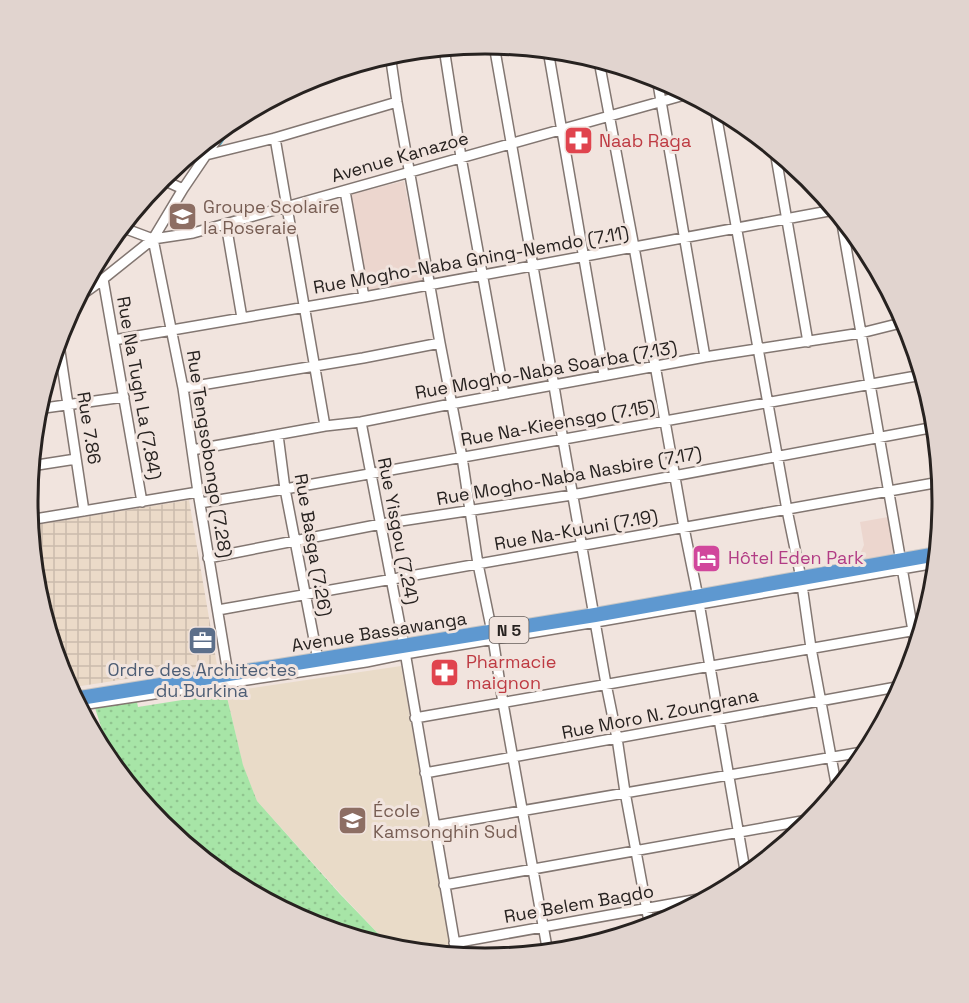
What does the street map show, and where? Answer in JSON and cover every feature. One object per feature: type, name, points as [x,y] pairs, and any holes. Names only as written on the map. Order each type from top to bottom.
[{"type":"highway","name":"Avenue Bassawanga","points":[[84,700],[228,674],[404,650],[596,619],[902,564],[928,556]]},
{"type":"street","points":[[496,54],[562,440],[648,917]]},
{"type":"street","points":[[445,56],[504,394]]},
{"type":"street","points":[[550,59],[604,375]]},
{"type":"street","points":[[392,64],[546,944]]},
{"type":"street","points":[[601,70],[744,865]]},
{"type":"street","points":[[659,90],[705,357]]},
{"type":"street","name":"Avenue Kanazoe","points":[[129,230],[153,239],[193,233],[675,98]]},
{"type":"street","points":[[206,155],[275,138],[397,102]]},
{"type":"street","points":[[717,120],[835,778]]},
{"type":"street","points":[[275,138],[325,426]]},
{"type":"street","points":[[92,287],[153,239],[211,148]]},
{"type":"street","points":[[777,164],[808,342]]},
{"type":"street","points":[[170,183],[183,189]]},
{"type":"street","points":[[345,191],[364,297]]},
{"type":"street","name":"Rue Mogho-Naba Gning-Nemdo (7.11)","points":[[114,340],[364,297],[825,212]]},
{"type":"street","points":[[226,224],[242,318]]},
{"type":"street","points":[[844,236],[888,491],[915,620]]},
{"type":"street","name":"Rue Tengsobongo (7.28)","points":[[153,239],[183,388],[228,674]]},
{"type":"street","points":[[96,280],[101,281]]},
{"type":"street","name":"Rue Na Tugh La (7.84)","points":[[101,281],[114,340],[142,502]]},
{"type":"street","name":"Rue Mogho-Naba Soarba (7.13)","points":[[192,450],[325,426],[361,422],[705,357],[861,333],[895,325]]},
{"type":"street","points":[[183,388],[440,343]]},
{"type":"street","name":"Rue 7.86","points":[[60,363],[84,511]]},
{"type":"street","name":"Rue Na-Kieensgo (7.15)","points":[[200,503],[913,377]]},
{"type":"street","points":[[47,408],[124,397]]},
{"type":"street","name":"Rue Yisgou (7.24)","points":[[361,422],[404,650],[455,948]]},
{"type":"street","name":"Rue Mogho-Naba Nasbire (7.17)","points":[[208,558],[381,524],[572,495],[926,429]]},
{"type":"street","name":"Rue Basga (7.26)","points":[[278,435],[285,489],[318,660]]},
{"type":"street","points":[[39,465],[76,459]]},
{"type":"street","name":"Rue Na-Kuuni (7.19)","points":[[218,610],[931,483]]},
{"type":"street","points":[[38,519],[198,492]]},
{"type":"street","points":[[902,564],[927,563]]},
{"type":"street","points":[[416,718],[912,630]]},
{"type":"street","points":[[85,700],[366,662],[404,650]]},
{"type":"street","name":"Rue Moro N. Zoungrana","points":[[425,773],[890,688]]},
{"type":"street","points":[[434,826],[854,753]]},
{"type":"street","points":[[444,885],[797,822]]},
{"type":"street","name":"Rue Belem Bagdo","points":[[454,943],[681,903]]},
{"type":"shaded area","points":[[404,181],[424,283],[365,295],[348,195]]},
{"type":"shaded area","points":[[189,500],[217,665],[78,686],[61,645],[46,589],[38,525]]},
{"type":"shaded area","points":[[888,517],[895,556],[856,563],[864,545],[860,522]]},
{"type":"shaded area","name":"École Kamsonghin Sud","points":[[401,666],[452,948],[381,936],[257,801],[243,766],[226,692]]},
{"type":"green space","points":[[226,693],[243,765],[257,801],[380,936],[341,925],[261,889],[212,856],[168,818],[130,774],[113,750],[104,736],[95,708],[137,702],[138,707]]},
{"type":"waterway","points":[[220,145],[224,138]]},
{"type":"place","name":"Naab Raga","points":[[578,141]]},
{"type":"place","name":"Groupe Scolaire la Roseraie","points":[[182,217]]},
{"type":"place","name":"Hôtel Eden Park","points":[[707,558]]},
{"type":"place","name":"Ordre des Architectes du Burkina","points":[[202,641]]},
{"type":"place","name":"Pharmacie maignon","points":[[445,672]]},
{"type":"place","name":"École Kamsonghin Sud","points":[[352,821]]}]
